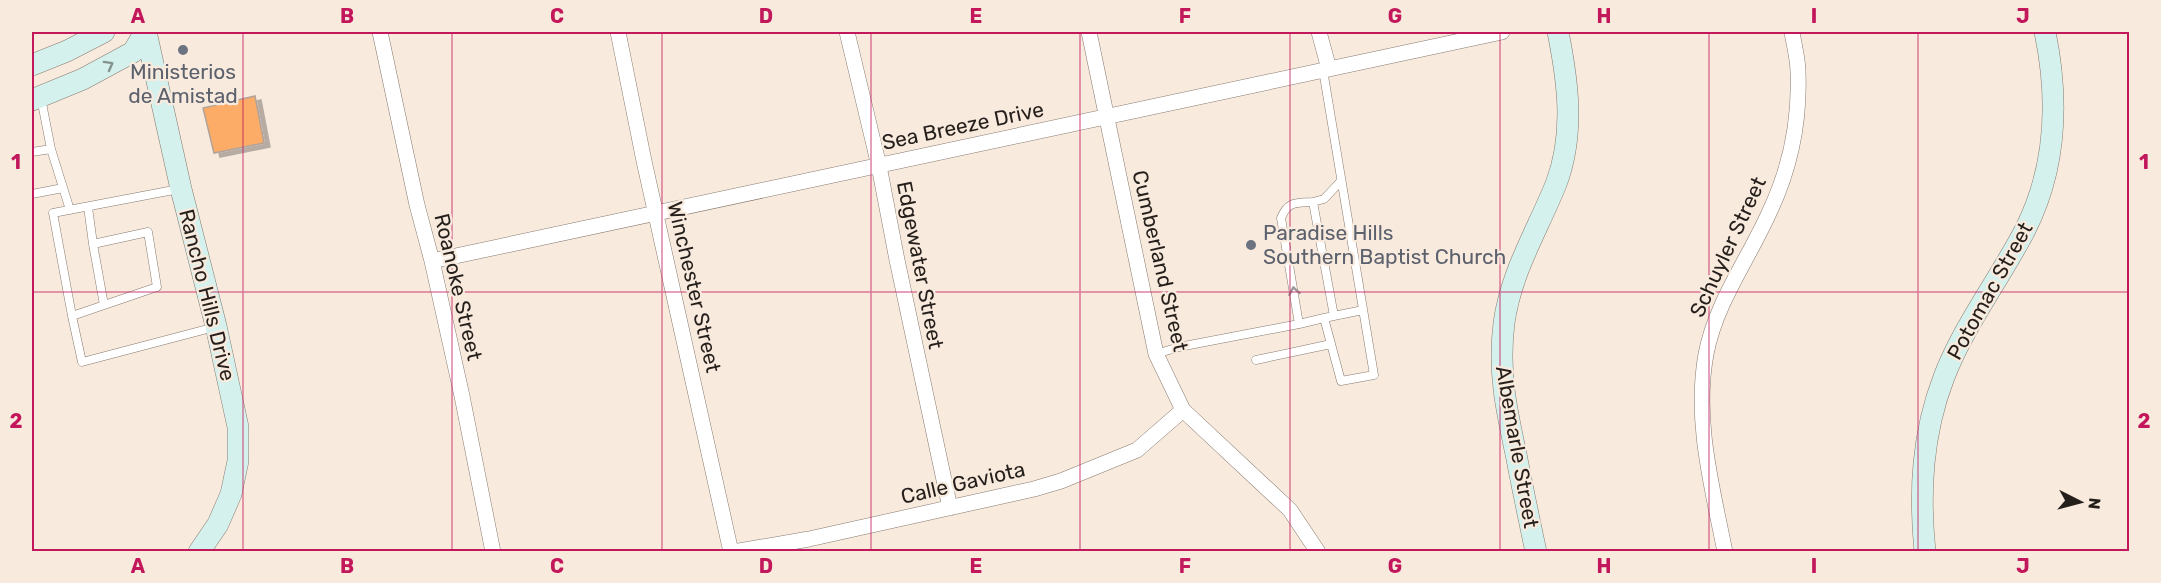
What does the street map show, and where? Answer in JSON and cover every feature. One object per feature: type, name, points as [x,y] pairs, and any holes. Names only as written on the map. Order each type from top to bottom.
[{"type":"street","points":[[32,65],[67,51],[104,32]]},
{"type":"street","points":[[36,98],[82,79],[133,52],[146,32]]},
{"type":"street","name":"Rancho Hills Drive","points":[[146,32],[181,189],[237,418],[238,461],[235,478],[225,509],[199,552]]},
{"type":"street","name":"Roanoke Street","points":[[380,32],[417,205],[432,261],[493,552]]},
{"type":"street","name":"Winchester Street","points":[[618,32],[732,552]]},
{"type":"street","name":"Edgewater Street","points":[[847,32],[879,166],[950,508]]},
{"type":"street","name":"Cumberland Street","points":[[1089,32],[1156,354],[1184,410],[1290,510],[1318,552]]},
{"type":"street","points":[[1318,32],[1326,70]]},
{"type":"street","name":"Sea Breeze Drive","points":[[432,261],[1502,32]]},
{"type":"street","name":"Albemarle Street","points":[[1536,552],[1502,385],[1502,341],[1506,309],[1516,273],[1556,183],[1566,144],[1567,82],[1558,32]]},
{"type":"street","name":"Schuyler Street","points":[[1725,552],[1702,423],[1702,380],[1716,319],[1731,283],[1769,214],[1782,184],[1793,146],[1798,109],[1798,70],[1792,32]]},
{"type":"street","name":"Potomac Street","points":[[1924,552],[1921,515],[1923,470],[1927,439],[1936,401],[1948,367],[1963,336],[2025,230],[2039,199],[2048,166],[2055,110],[2045,32]]},
{"type":"street","name":"Calle Gaviota","points":[[732,552],[809,539],[1061,481],[1137,450],[1184,410]]},
{"type":"lane","points":[[1324,318],[1341,381],[1374,375],[1340,182],[1326,70]]},
{"type":"lane","points":[[36,98],[70,210]]},
{"type":"lane","points":[[32,152],[51,149]]},
{"type":"lane","points":[[1299,324],[1281,218],[1285,209],[1295,203],[1324,199],[1340,182]]},
{"type":"lane","points":[[32,194],[63,188]]},
{"type":"lane","points":[[181,189],[53,213],[82,362],[216,326]]},
{"type":"lane","points":[[1313,202],[1334,316]]},
{"type":"lane","points":[[88,207],[104,304]]},
{"type":"lane","points":[[72,316],[157,286],[148,232],[93,244]]},
{"type":"lane","points":[[1156,354],[1179,347],[1362,310]]},
{"type":"lane","points":[[1256,360],[1331,344]]},
{"type":"building","points":[[255,96],[264,143],[214,153],[203,108]]},
{"type":"place","name":"Ministerios de Amistad","points":[[183,50]]},
{"type":"place","name":"Paradise Hills Southern Baptist Church","points":[[1251,245]]}]
